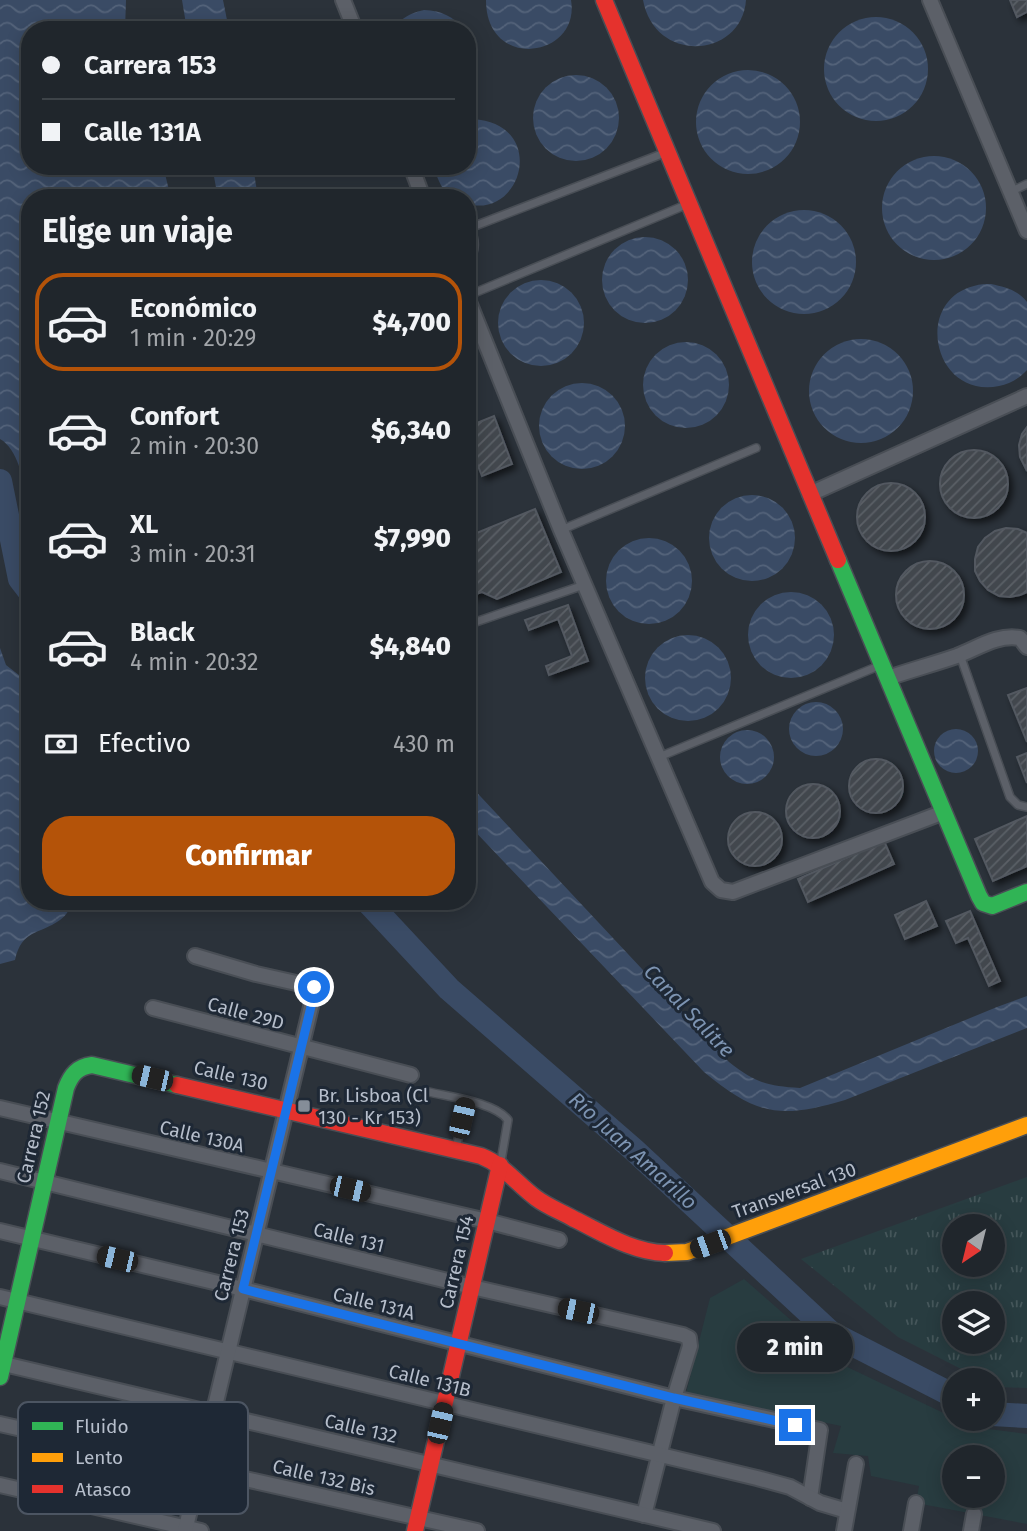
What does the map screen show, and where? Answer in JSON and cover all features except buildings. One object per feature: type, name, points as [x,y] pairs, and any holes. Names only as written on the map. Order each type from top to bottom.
[{"type":"main road","points":[[604,0],[983,903],[992,906],[1027,892]]},
{"type":"main road","name":"Calle 130","points":[[74,1072],[81,1067],[98,1066],[456,1150],[487,1158],[500,1165]]},
{"type":"main road","name":"Carrera 152","points":[[1,1368],[66,1088],[74,1072]]},
{"type":"main road","name":"Transversal 130","points":[[500,1165],[538,1200],[638,1249],[676,1255],[1027,1125]]},
{"type":"main road","name":"Carrera 154","points":[[416,1524],[500,1165]]},
{"type":"main road","name":"Transversal 130","points":[[489,1213],[517,1196],[538,1200]]},
{"type":"street","points":[[343,0],[351,21]]},
{"type":"street","points":[[930,0],[1027,231]]},
{"type":"street","points":[[476,319],[584,585],[712,882],[721,890],[733,892],[944,812]]},
{"type":"street","points":[[810,494],[1027,396]]},
{"type":"street","points":[[885,671],[960,655],[1010,636],[1020,638],[1027,647]]},
{"type":"street","name":"Carrera 153","points":[[195,956],[315,988],[216,1402]]},
{"type":"street","name":"Calle 29D","points":[[153,1009],[411,1075]]},
{"type":"street","name":"Calle 130A","points":[[0,1108],[271,1171],[489,1213],[559,1240]]},
{"type":"street","name":"Calle 131","points":[[0,1171],[472,1287],[676,1333],[689,1338],[690,1346],[674,1398]]},
{"type":"street","name":"Calle 131A","points":[[0,1231],[243,1289],[674,1398],[820,1430],[810,1498]]},
{"type":"street","name":"Calle 131B","points":[[0,1297],[790,1487],[830,1507],[848,1511]]},
{"type":"street","name":"Calle 132","points":[[1,1368],[161,1402]]},
{"type":"street","points":[[644,1515],[674,1398]]},
{"type":"street","name":"Calle 132","points":[[248,1421],[713,1531]]},
{"type":"street","name":"Calle 132 Bis","points":[[0,1424],[18,1428]]},
{"type":"street","points":[[844,1531],[856,1464]]},
{"type":"street","name":"Calle 132 Bis","points":[[248,1481],[416,1524],[477,1531]]},
{"type":"street","points":[[0,1485],[18,1489]]},
{"type":"street","points":[[911,1531],[916,1503]]},
{"type":"street","points":[[122,1514],[201,1531]]},
{"type":"street","points":[[971,1531],[974,1514]]},
{"type":"lane","points":[[476,226],[667,152]]},
{"type":"lane","points":[[1010,191],[1027,184]]},
{"type":"lane","points":[[476,293],[689,203]]},
{"type":"lane","points":[[561,530],[756,448]]},
{"type":"lane","points":[[476,622],[584,585]]},
{"type":"lane","points":[[960,655],[1010,797],[1018,805],[1027,807]]},
{"type":"lane","points":[[659,757],[885,671]]},
{"type":"lane","points":[[429,1092],[492,1108],[504,1115],[508,1120],[500,1165]]},
{"type":"lane","points":[[456,1150],[466,1101]]},
{"type":"green space","points":[[1027,1177],[1027,1388],[1005,1387],[1005,1368],[959,1368],[898,1337],[801,1259]]},
{"type":"green space","points":[[744,1279],[841,1364],[942,1412],[942,1431],[1004,1431],[1027,1434],[1027,1524],[942,1508],[1005,1508],[1005,1445],[942,1445],[942,1508],[916,1503],[919,1486],[871,1476],[868,1456],[833,1453],[841,1426],[686,1393],[710,1298]]},
{"type":"water","points":[[0,0],[126,0],[125,21],[21,21],[21,175],[165,175],[169,189],[21,189],[21,473],[11,450],[0,439]]},
{"type":"water","points":[[182,0],[223,0],[227,21],[186,21]]},
{"type":"water","points":[[486,0],[571,0],[570,20],[562,35],[548,44],[532,49],[516,47],[501,39],[490,23]]},
{"type":"water","points":[[643,0],[746,0],[741,19],[730,34],[715,43],[698,46],[680,44],[664,36],[651,21]]},
{"type":"water","points":[[424,10],[436,12],[456,21],[400,21]]},
{"type":"water","points":[[876,17],[896,21],[919,40],[924,49],[928,69],[924,89],[905,112],[896,117],[876,121],[856,117],[833,98],[828,89],[824,69],[828,49],[847,26],[856,21]]},
{"type":"water","points":[[748,70],[768,74],[791,93],[796,102],[800,122],[796,142],[777,165],[768,170],[748,174],[728,170],[705,151],[700,142],[696,122],[700,102],[719,79],[728,74]]},
{"type":"water","points":[[576,75],[600,82],[612,94],[619,118],[612,142],[600,154],[576,161],[552,154],[540,142],[533,118],[540,94],[552,82]]},
{"type":"water","points":[[476,120],[497,125],[512,136],[519,152],[519,169],[513,185],[502,198],[486,205],[476,204],[476,189],[444,189],[437,175],[476,175]]},
{"type":"water","points":[[934,156],[954,160],[977,179],[982,188],[986,208],[982,228],[963,251],[954,256],[934,260],[914,256],[891,237],[886,228],[882,208],[886,188],[905,165],[914,160]]},
{"type":"water","points":[[214,175],[254,175],[257,189],[216,189]]},
{"type":"water","points":[[804,210],[824,214],[847,233],[852,242],[856,262],[852,282],[833,305],[824,310],[804,314],[784,310],[761,291],[756,282],[752,262],[756,242],[775,219],[784,214]]},
{"type":"water","points":[[645,237],[669,244],[681,256],[688,280],[681,304],[669,316],[645,323],[621,316],[609,304],[602,280],[609,256],[621,244]]},
{"type":"water","points":[[541,280],[565,287],[577,299],[584,323],[577,347],[565,359],[541,366],[517,359],[505,347],[498,323],[505,299],[517,287]]},
{"type":"water","points":[[991,284],[1015,292],[1027,302],[1027,370],[1015,380],[1003,385],[976,386],[959,378],[946,364],[939,346],[938,328],[943,310],[955,295],[974,286]]},
{"type":"water","points":[[861,339],[881,343],[904,362],[909,371],[913,391],[909,411],[890,434],[881,439],[861,443],[841,439],[818,420],[813,411],[809,391],[813,371],[832,348],[841,343]]},
{"type":"water","points":[[686,342],[710,349],[722,361],[729,385],[722,409],[710,421],[686,428],[662,421],[650,409],[643,385],[650,361],[662,349]]},
{"type":"water","points":[[582,383],[606,390],[618,402],[625,426],[618,450],[606,462],[582,469],[558,462],[546,450],[539,426],[546,402],[558,390]]},
{"type":"water","points":[[752,495],[776,502],[788,514],[795,538],[788,562],[776,574],[752,581],[728,574],[716,562],[709,538],[716,514],[728,502]]},
{"type":"water","points":[[649,538],[673,545],[685,557],[692,581],[685,605],[673,617],[649,624],[625,617],[613,605],[606,581],[613,557],[625,545]]},
{"type":"water","points":[[791,592],[815,599],[827,611],[834,635],[827,659],[815,671],[791,678],[767,671],[755,659],[748,635],[755,611],[767,599]]},
{"type":"water","points":[[688,635],[712,642],[724,654],[731,678],[724,702],[712,714],[688,721],[664,714],[652,702],[645,678],[652,654],[664,642]]},
{"type":"water","points":[[0,648],[6,665],[21,677],[21,910],[68,910],[60,920],[27,938],[18,950],[15,960],[0,964]]},
{"type":"water","points":[[821,702],[831,706],[839,714],[843,729],[839,744],[831,752],[811,756],[801,752],[793,744],[789,724],[793,714],[801,706]]},
{"type":"water","points":[[956,729],[972,735],[978,751],[972,767],[956,773],[940,767],[934,751],[940,735]]},
{"type":"water","points":[[747,730],[766,738],[774,757],[766,776],[747,784],[728,776],[720,757],[728,738]]},
{"type":"water","name":"Canal Salitre","points":[[476,792],[729,1062],[755,1079],[779,1086],[800,1088],[1027,996],[1027,1028],[845,1100],[823,1106],[803,1110],[770,1110],[739,1098],[704,1072],[476,832]]},
{"type":"waterway","name":"Río Juan Amarillo","points":[[0,481],[21,580]]},
{"type":"waterway","name":"Río Juan Amarillo","points":[[375,910],[449,989],[634,1150],[831,1333],[942,1390]]},
{"type":"waterway","name":"Río Juan Amarillo","points":[[1005,1415],[1027,1416]]},
{"type":"traffic: fast","points":[[838,560],[979,896],[983,903],[992,906],[1027,892]]},
{"type":"traffic: fast","points":[[0,1377],[70,1079],[78,1070],[92,1065],[177,1085]]},
{"type":"traffic: slow","points":[[665,1253],[687,1252],[1027,1125]]},
{"type":"traffic: jam","points":[[604,0],[838,560]]},
{"type":"traffic: jam","points":[[177,1085],[481,1156],[497,1164],[550,1207],[629,1245],[665,1253]]},
{"type":"traffic: jam","points":[[415,1531],[500,1165]]},
{"type":"place","name":"Br. Lisboa (Cl 130 - Kr 153)","points":[[304,1106]]},
{"type":"route","points":[[314,987],[243,1289],[674,1398],[795,1425]]}]
